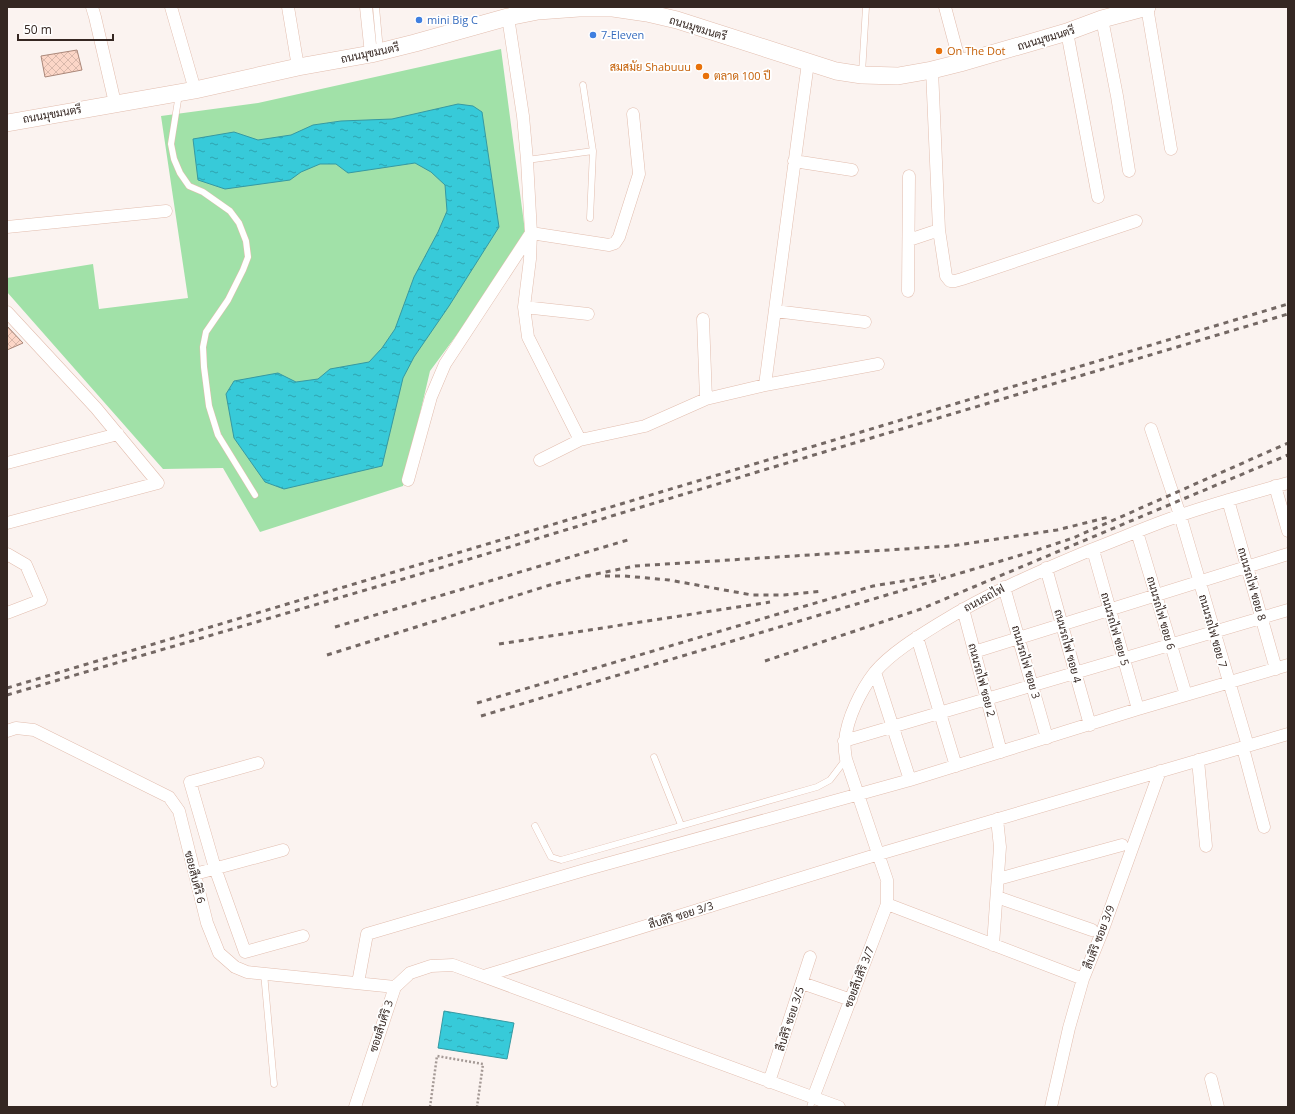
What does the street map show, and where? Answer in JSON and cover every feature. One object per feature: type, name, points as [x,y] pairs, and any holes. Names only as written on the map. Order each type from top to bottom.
[{"type":"main road","name":"ถนนมุขมนตรี","points":[[7,123],[187,91],[298,67],[375,53],[538,9],[613,8],[647,13],[677,20],[836,71],[862,75],[898,76],[960,63],[1067,32],[1102,19],[1147,7]]},
{"type":"street","points":[[92,7],[115,103]]},
{"type":"street","points":[[171,7],[187,91]]},
{"type":"street","points":[[288,7],[298,67]]},
{"type":"street","points":[[366,7],[375,53]]},
{"type":"street","points":[[945,7],[960,63]]},
{"type":"street","points":[[1147,7],[1171,149]]},
{"type":"street","points":[[508,17],[523,116],[527,160],[531,233],[530,259],[524,307],[528,337],[580,440]]},
{"type":"street","points":[[1102,19],[1117,96],[1129,171]]},
{"type":"street","points":[[1067,32],[1098,197]]},
{"type":"street","points":[[765,385],[808,63]]},
{"type":"street","points":[[932,70],[939,230],[946,276],[950,281],[955,281],[1136,220]]},
{"type":"street","points":[[531,233],[610,245],[615,243],[619,237],[639,174],[634,114]]},
{"type":"street","points":[[794,161],[852,170]]},
{"type":"street","points":[[908,291],[909,176]]},
{"type":"street","points":[[7,227],[166,211]]},
{"type":"street","points":[[908,240],[939,230]]},
{"type":"street","points":[[408,480],[431,397],[445,364],[531,233]]},
{"type":"street","points":[[524,307],[588,314]]},
{"type":"street","points":[[775,311],[865,322]]},
{"type":"street","points":[[7,312],[96,408],[158,483],[7,523]]},
{"type":"street","points":[[703,319],[706,398]]},
{"type":"street","points":[[540,460],[580,440],[645,426],[706,398],[765,385],[878,364]]},
{"type":"street","name":"ถนนรถไฟ ซอย 7","points":[[1151,429],[1180,515],[1214,631],[1245,747],[1264,827]]},
{"type":"street","points":[[7,463],[118,434]]},
{"type":"street","name":"ถนนรถไฟ","points":[[879,854],[846,759],[844,741],[851,715],[862,692],[875,672],[894,654],[917,637],[963,609],[1004,587],[1046,568],[1180,515],[1288,483]]},
{"type":"street","points":[[1275,486],[1288,532]]},
{"type":"street","name":"ถนนรถไฟ ซอย 8","points":[[1228,500],[1262,617],[1282,667]]},
{"type":"street","name":"ถนนรถไฟ ซอย 6","points":[[1137,532],[1186,695]]},
{"type":"street","name":"ถนนรถไฟ ซอย 5","points":[[1093,550],[1138,709]]},
{"type":"street","points":[[7,554],[26,565],[41,600],[7,613]]},
{"type":"street","points":[[974,652],[1288,554]]},
{"type":"street","name":"ถนนรถไฟ ซอย 4","points":[[1046,568],[1090,725]]},
{"type":"street","name":"ถนนรถไฟ ซอย 3","points":[[1004,587],[1047,738]]},
{"type":"street","name":"ถนนรถไฟ ซอย 2","points":[[963,609],[1001,752]]},
{"type":"street","points":[[844,741],[1288,610]]},
{"type":"street","points":[[917,637],[956,766]]},
{"type":"street","points":[[358,983],[367,934],[588,869],[910,780],[1138,709],[1282,667]]},
{"type":"street","points":[[875,672],[910,780]]},
{"type":"street","name":"ซอยสืบศิริ 6","points":[[7,731],[16,728],[34,730],[169,798],[179,811],[207,922],[219,953],[235,966],[247,972],[395,987]]},
{"type":"street","points":[[879,854],[1288,734]]},
{"type":"street","points":[[1198,760],[1206,846]]},
{"type":"street","points":[[258,763],[190,782],[215,868],[245,952],[303,936]]},
{"type":"street","name":"สืบสิริ ซอย 3/9","points":[[1051,1107],[1069,1028],[1083,979],[1102,932],[1160,771]]},
{"type":"street","points":[[993,945],[1000,847],[997,819]]},
{"type":"street","points":[[998,879],[1122,845]]},
{"type":"street","points":[[195,874],[283,850]]},
{"type":"street","name":"ซอยสืบสิริ 3/7","points":[[812,1103],[886,904],[887,880],[879,854]]},
{"type":"street","name":"สืบสิริ ซอย 3/3","points":[[484,976],[879,854]]},
{"type":"street","points":[[997,897],[1092,930]]},
{"type":"street","points":[[886,904],[1083,979]]},
{"type":"street","name":"สืบสิริ ซอย 3/5","points":[[769,1082],[810,957]]},
{"type":"street","name":"ซอยสืบศิริ 3","points":[[354,1107],[395,987],[410,973],[431,966],[453,965],[769,1082],[812,1103],[839,1107]]},
{"type":"street","points":[[802,983],[850,1000]]},
{"type":"street","points":[[1211,1079],[1218,1107]]},
{"type":"lane","points":[[375,53],[376,7]]},
{"type":"lane","points":[[862,75],[866,7]]},
{"type":"lane","points":[[583,85],[593,151],[590,218]]},
{"type":"lane","points":[[187,91],[171,144],[174,159],[189,186],[203,192],[230,211],[239,223],[246,241],[248,257],[243,270],[228,300],[206,332],[203,347],[209,406],[218,435],[255,495]]},
{"type":"lane","points":[[527,160],[593,151]]},
{"type":"lane","points":[[654,757],[681,825]]},
{"type":"lane","points":[[534,826],[551,857],[561,860],[817,787],[830,780],[846,759]]},
{"type":"lane","points":[[264,973],[274,1084]]},
{"type":"path","points":[[430,1107],[437,1056],[483,1064],[477,1107]]},
{"type":"green space","points":[[501,49],[525,231],[478,306],[430,371],[403,486],[260,532],[223,468],[163,469],[7,292],[7,278],[93,264],[99,309],[188,298],[161,116],[258,103]]},
{"type":"water","points":[[458,104],[473,106],[482,112],[499,227],[449,306],[414,357],[403,378],[382,466],[284,489],[265,482],[234,438],[226,394],[234,381],[278,373],[296,382],[318,379],[330,369],[369,362],[382,348],[395,329],[414,277],[438,232],[447,211],[445,185],[431,172],[415,163],[348,173],[336,164],[320,164],[301,172],[290,180],[225,189],[198,180],[193,139],[234,132],[258,140],[291,135],[313,125],[341,121],[392,119]]},
{"type":"water","points":[[444,1011],[514,1023],[507,1059],[438,1048]]},
{"type":"building","points":[[77,50],[82,70],[45,77],[41,56]]},
{"type":"building","points":[[7,326],[23,343],[7,350]]},
{"type":"railway","points":[[7,688],[1288,304]]},
{"type":"railway","points":[[7,695],[410,577],[1288,314]]},
{"type":"railway","points":[[481,716],[1031,552],[1073,538],[1288,443]]},
{"type":"railway","points":[[765,661],[921,609],[1288,455]]},
{"type":"railway","points":[[586,576],[635,566],[951,546],[1057,530],[1109,517]]},
{"type":"railway","points":[[335,627],[631,539]]},
{"type":"railway","points":[[477,703],[873,586],[940,575]]},
{"type":"railway","points":[[327,655],[550,585],[591,576]]},
{"type":"railway","points":[[605,576],[625,576],[669,580],[752,595],[784,595],[823,591]]},
{"type":"railway","points":[[499,644],[770,602]]},
{"type":"place","name":"mini Big C","points":[[419,20]]},
{"type":"place","name":"7-Eleven","points":[[593,35]]},
{"type":"place","name":"On The Dot","points":[[939,51]]},
{"type":"place","name":"สมสมัย Shabuuu","points":[[699,67]]},
{"type":"place","name":"ตลาด 100 ปี","points":[[706,76]]}]
